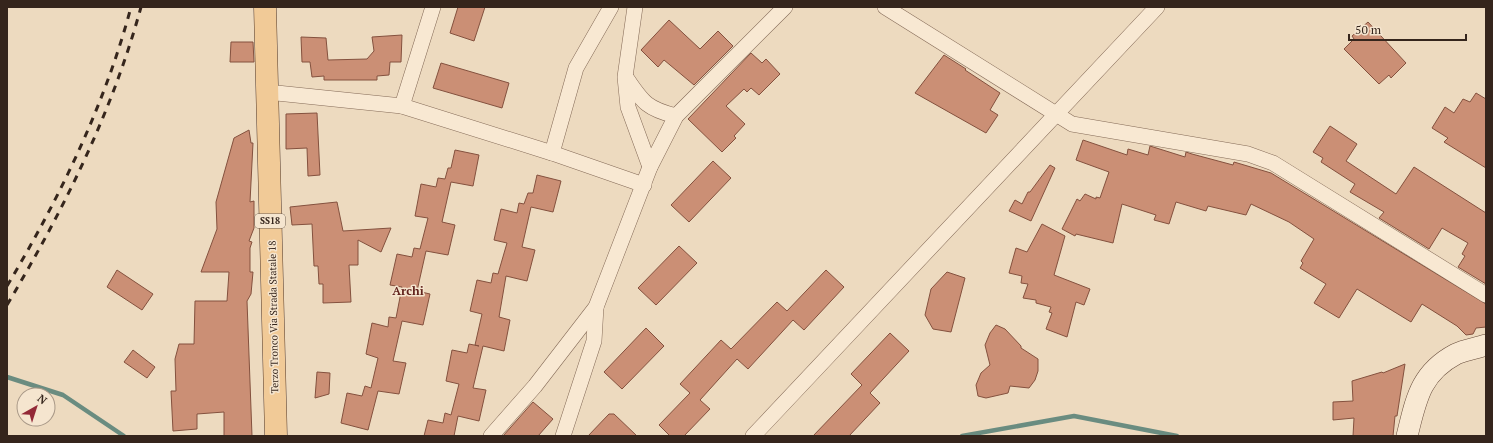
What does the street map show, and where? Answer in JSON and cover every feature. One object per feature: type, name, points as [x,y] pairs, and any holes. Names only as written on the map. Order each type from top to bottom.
[{"type":"main road","name":"Terzo Tronco Via Strada Statale 18","points":[[265,7],[276,436]]},
{"type":"street","points":[[402,106],[433,7]]},
{"type":"street","points":[[552,153],[576,68],[611,7]]},
{"type":"street","points":[[635,7],[625,77],[628,107],[650,167]]},
{"type":"street","points":[[491,436],[535,386],[596,307],[650,167],[676,116],[785,7]]},
{"type":"street","points":[[885,7],[1056,116],[1072,124],[1248,154],[1273,164],[1486,295]]},
{"type":"street","points":[[753,436],[1157,7]]},
{"type":"street","points":[[625,77],[641,100],[657,111],[676,116]]},
{"type":"street","points":[[267,92],[402,106],[552,153],[644,185]]},
{"type":"street","points":[[563,436],[594,341],[596,307]]},
{"type":"street","points":[[1407,436],[1416,400],[1429,374],[1456,354],[1486,346]]},
{"type":"building","points":[[458,7],[485,7],[474,41],[450,33]]},
{"type":"building","points":[[669,20],[700,49],[718,31],[733,46],[694,85],[664,60],[658,67],[641,50]]},
{"type":"building","points":[[1368,22],[1406,63],[1391,78],[1389,75],[1379,84],[1344,49],[1354,39],[1352,36]]},
{"type":"building","points":[[402,35],[401,62],[390,62],[389,75],[377,76],[377,80],[324,80],[324,76],[312,77],[310,62],[302,62],[301,37],[326,38],[328,60],[367,59],[374,51],[372,37]]},
{"type":"building","points":[[231,42],[253,42],[254,62],[230,62]]},
{"type":"building","points":[[751,53],[762,63],[766,59],[780,74],[759,95],[751,88],[747,92],[744,89],[726,106],[745,124],[734,136],[736,138],[722,152],[688,119]]},
{"type":"building","points":[[944,55],[1000,93],[990,110],[998,115],[986,133],[915,93]]},
{"type":"building","points":[[441,63],[509,83],[502,108],[433,88]]},
{"type":"building","points":[[1476,93],[1486,99],[1486,168],[1444,142],[1448,138],[1432,128],[1445,107],[1454,113],[1463,99],[1470,102]]},
{"type":"building","points":[[317,113],[320,175],[308,176],[307,148],[286,149],[286,114]]},
{"type":"building","points":[[1330,126],[1357,144],[1346,161],[1396,194],[1414,167],[1486,213],[1486,284],[1458,267],[1465,256],[1462,254],[1468,243],[1442,228],[1429,249],[1379,218],[1384,212],[1350,192],[1355,184],[1321,162],[1323,158],[1313,152]]},
{"type":"building","points":[[249,130],[251,143],[253,143],[250,202],[254,201],[254,228],[249,241],[252,242],[250,248],[250,272],[253,272],[251,294],[247,301],[252,436],[224,436],[224,412],[197,414],[197,429],[173,431],[171,391],[176,391],[175,359],[179,344],[194,344],[195,301],[227,301],[229,272],[201,272],[217,229],[216,202],[234,138]]},
{"type":"building","points":[[1083,140],[1127,155],[1128,149],[1148,155],[1150,146],[1185,157],[1186,152],[1233,165],[1234,162],[1271,173],[1486,304],[1486,327],[1476,328],[1473,334],[1466,335],[1457,326],[1422,304],[1411,322],[1357,289],[1339,318],[1314,303],[1326,284],[1300,268],[1303,263],[1301,261],[1314,239],[1289,222],[1251,204],[1246,215],[1208,206],[1206,211],[1176,202],[1169,224],[1154,220],[1156,215],[1122,204],[1113,243],[1076,234],[1075,236],[1062,229],[1077,199],[1080,201],[1085,194],[1096,199],[1096,197],[1100,198],[1109,172],[1076,160]]},
{"type":"building","points":[[455,150],[479,155],[473,186],[451,182],[442,222],[455,225],[448,255],[426,251],[417,291],[430,294],[423,325],[402,321],[393,361],[406,363],[399,394],[378,391],[368,430],[341,423],[347,393],[362,396],[365,386],[371,388],[378,358],[366,354],[372,323],[388,327],[389,317],[396,318],[402,287],[390,285],[397,254],[412,257],[414,248],[420,249],[428,218],[415,216],[421,184],[436,187],[438,178],[445,179],[448,168],[451,168]]},
{"type":"building","points":[[713,161],[731,178],[689,222],[671,205]]},
{"type":"building","points":[[1050,165],[1055,168],[1031,221],[1009,211],[1015,200],[1022,204],[1028,192],[1030,192]]},
{"type":"building","points":[[537,175],[561,181],[553,212],[531,207],[522,247],[535,250],[527,281],[506,276],[499,317],[510,320],[504,351],[483,346],[473,388],[486,390],[479,421],[458,416],[454,436],[424,436],[428,420],[443,423],[445,413],[451,415],[459,384],[446,381],[452,350],[467,353],[469,344],[479,346],[475,345],[482,314],[470,311],[477,280],[491,283],[493,273],[498,274],[507,243],[494,240],[501,209],[517,213],[519,203],[524,204],[528,193],[533,193]]},
{"type":"building","points":[[337,202],[343,231],[391,228],[381,252],[358,240],[358,265],[349,265],[351,302],[323,303],[323,284],[319,284],[318,266],[314,266],[312,224],[292,225],[290,207]]},
{"type":"building","points":[[1042,224],[1065,236],[1054,275],[1090,289],[1084,305],[1076,302],[1067,337],[1046,329],[1052,313],[1049,312],[1051,307],[1036,303],[1036,300],[1023,298],[1028,284],[1021,283],[1022,276],[1009,273],[1016,248],[1027,252]]},
{"type":"building","points":[[679,246],[697,263],[656,305],[638,288]]},
{"type":"building","points":[[117,270],[153,294],[142,310],[107,287]]},
{"type":"building","points":[[826,270],[844,287],[804,330],[793,320],[748,369],[737,359],[700,400],[710,409],[684,436],[670,436],[659,425],[690,393],[680,384],[721,340],[731,349],[777,302],[787,311]]},
{"type":"building","points":[[947,272],[965,278],[951,332],[933,329],[925,315],[931,289]]},
{"type":"building","points":[[996,325],[1005,329],[1021,346],[1021,348],[1038,359],[1038,371],[1035,380],[1029,388],[1010,386],[1008,393],[986,398],[978,396],[976,385],[981,373],[990,365],[985,345],[990,333]]},
{"type":"building","points":[[646,328],[664,346],[622,389],[604,372]]},
{"type":"building","points":[[890,333],[909,351],[870,393],[880,403],[849,436],[813,436],[862,385],[851,374]]},
{"type":"building","points":[[133,350],[155,367],[147,378],[124,362]]},
{"type":"building","points":[[1405,364],[1397,416],[1395,416],[1393,436],[1353,436],[1354,418],[1333,420],[1333,402],[1353,401],[1352,381],[1382,372],[1383,373]]},
{"type":"building","points":[[317,372],[330,373],[329,394],[315,398]]},
{"type":"building","points":[[533,402],[553,419],[538,436],[503,436]]},
{"type":"building","points":[[609,414],[614,414],[637,436],[588,436]]},
{"type":"waterway","points":[[7,377],[63,395],[124,436]]},
{"type":"waterway","points":[[962,436],[1074,416],[1177,436]]},
{"type":"railway","points":[[7,286],[45,219],[79,151],[108,80],[131,7]]},
{"type":"railway","points":[[7,305],[47,234],[101,123],[116,85],[141,7]]},
{"type":"district","name":"Archi","points":[[408,291]]}]
